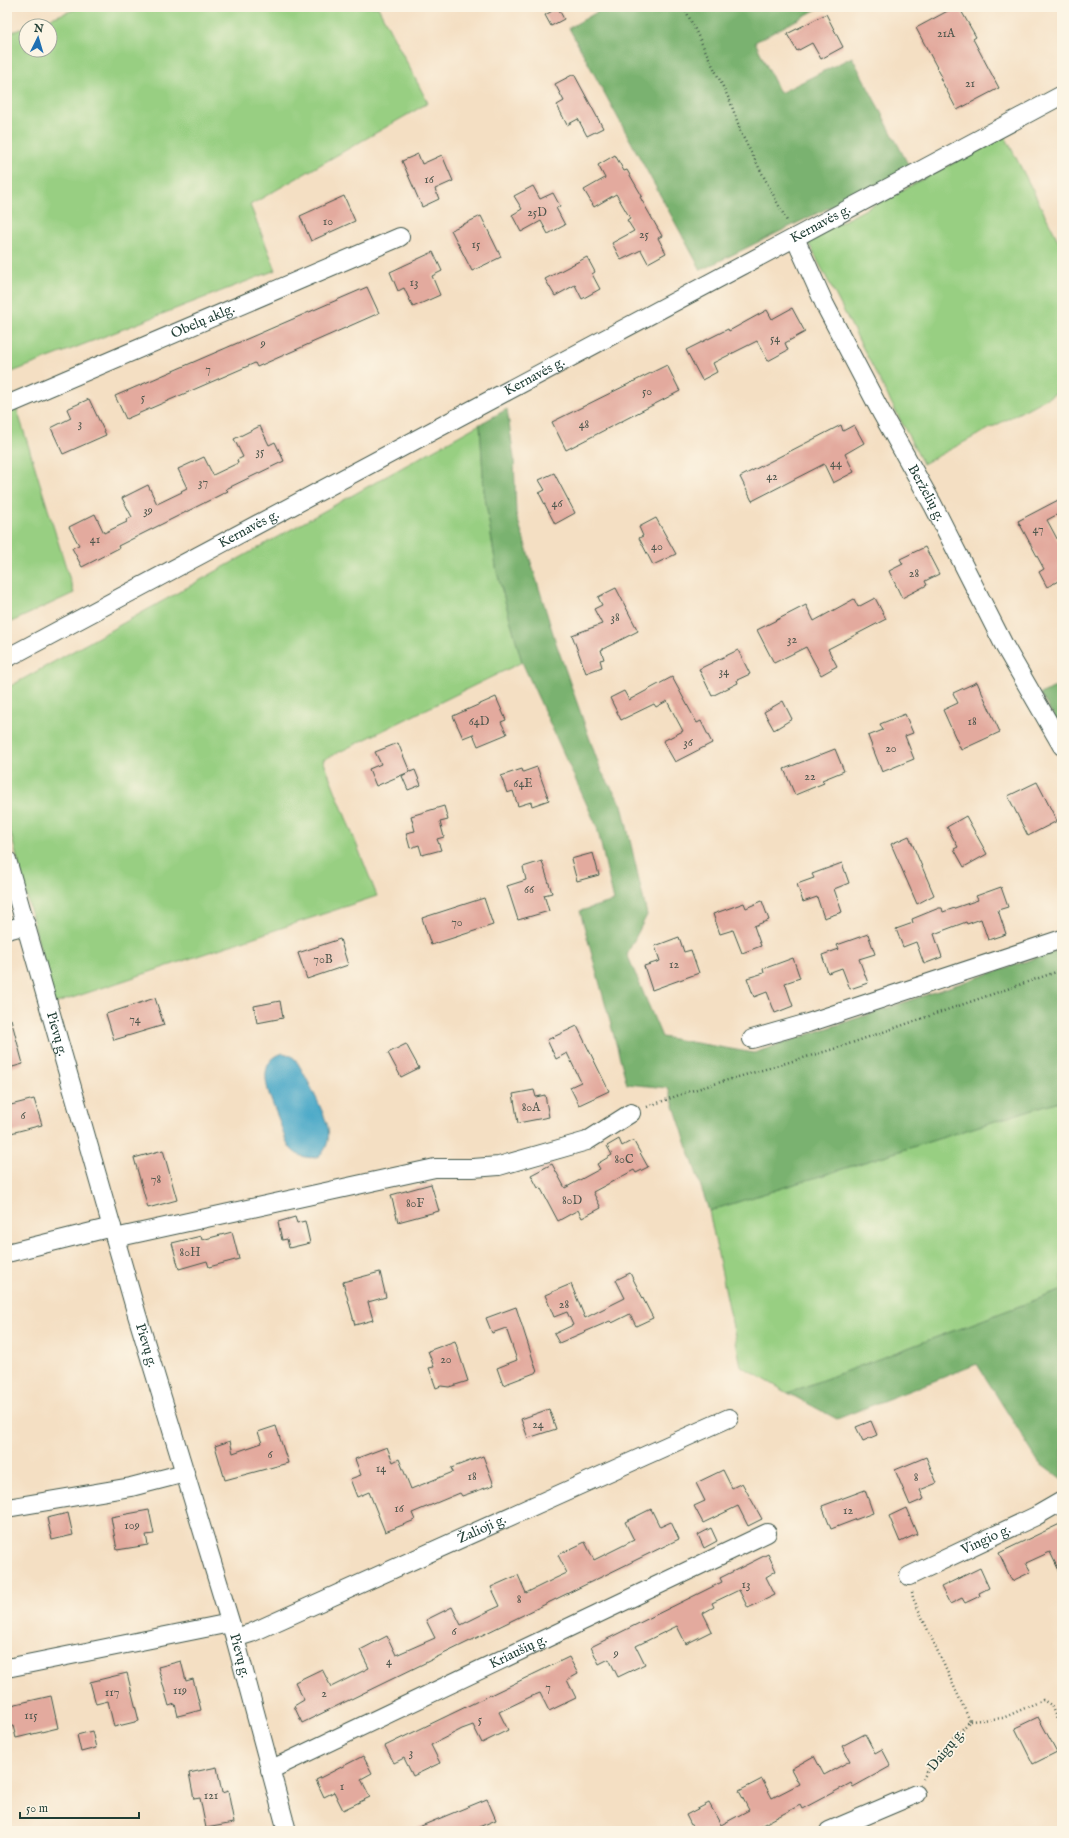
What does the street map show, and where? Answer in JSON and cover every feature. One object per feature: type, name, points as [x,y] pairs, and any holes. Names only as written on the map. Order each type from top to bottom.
[{"type":"street","name":"Kernavės g.","points":[[7,658],[1062,95]]},
{"type":"street","name":"Obelų aklg.","points":[[7,405],[400,237]]},
{"type":"street","name":"Berželių g.","points":[[795,238],[825,305],[877,406],[933,505],[1005,647],[1062,746]]},
{"type":"street","name":"Pievų g.","points":[[7,860],[113,1232],[232,1630],[287,1831]]},
{"type":"street","points":[[7,930],[26,926]]},
{"type":"street","points":[[752,1039],[808,1023],[1062,938]]},
{"type":"street","points":[[7,1253],[435,1168],[499,1166],[587,1141],[631,1113]]},
{"type":"street","name":"Žalioji g.","points":[[7,1668],[232,1630],[258,1630],[729,1418]]},
{"type":"street","points":[[7,1508],[131,1487],[186,1473]]},
{"type":"street","name":"Vingio g.","points":[[909,1576],[1036,1516],[1062,1501]]},
{"type":"street","name":"Kriaušių g.","points":[[270,1770],[767,1533]]},
{"type":"street","points":[[829,1831],[916,1794]]},
{"type":"path","points":[[684,7],[730,102],[742,135],[795,238]]},
{"type":"path","points":[[631,1113],[687,1092],[837,1048],[1062,970]]},
{"type":"path","name":"Daigų g.","points":[[909,1576],[913,1598],[970,1721],[946,1745],[928,1770],[916,1794]]},
{"type":"path","points":[[970,1721],[1003,1718],[1043,1700],[1051,1705],[1061,1729]]},
{"type":"green space","points":[[82,7],[378,7],[428,103],[250,205],[276,270],[7,374],[7,34],[18,30],[18,58],[58,58],[58,18],[51,18]]},
{"type":"green space","points":[[606,7],[821,7],[755,42],[780,93],[852,57],[910,168],[701,270],[569,28]]},
{"type":"green space","points":[[1005,136],[1062,248],[1062,390],[923,464],[807,240]]},
{"type":"green space","points":[[7,377],[74,593],[7,624]]},
{"type":"green space","points":[[507,409],[514,458],[516,514],[556,643],[601,771],[622,805],[647,915],[627,954],[662,1037],[754,1053],[1062,949],[1062,1100],[709,1211],[668,1088],[627,1084],[580,911],[614,901],[597,827],[522,662],[497,572],[484,491],[480,424]]},
{"type":"green space","points":[[480,424],[484,491],[497,572],[522,662],[323,760],[377,896],[54,1004],[7,818],[7,688]]},
{"type":"green space","points":[[1062,684],[1062,730],[1040,694]]},
{"type":"green space","points":[[1062,1100],[1062,1290],[788,1393],[741,1366],[709,1211]]},
{"type":"green space","points":[[1062,1290],[1062,1480],[1039,1463],[977,1364],[837,1419],[788,1393]]},
{"type":"water","points":[[283,1053],[292,1056],[302,1070],[327,1122],[329,1132],[328,1140],[324,1151],[319,1157],[304,1157],[291,1149],[285,1139],[272,1102],[266,1082],[266,1073],[268,1065],[274,1058]]},
{"type":"building","points":[[955,7],[959,7],[976,37],[973,39],[999,88],[957,110],[940,78],[942,77],[916,28]]},
{"type":"building","points":[[558,8],[564,19],[551,26],[545,15]]},
{"type":"building","points":[[826,14],[843,47],[821,59],[812,43],[797,51],[787,34]]},
{"type":"building","points":[[574,74],[603,128],[587,136],[578,119],[567,125],[557,105],[564,101],[555,84]]},
{"type":"building","points":[[418,154],[422,164],[442,155],[453,181],[435,189],[439,199],[422,207],[402,161]]},
{"type":"building","points":[[615,155],[624,171],[627,170],[662,236],[658,238],[666,253],[648,263],[641,250],[621,260],[612,243],[634,231],[627,220],[630,218],[616,194],[594,207],[584,190],[605,178],[598,165]]},
{"type":"building","points":[[533,186],[540,199],[553,193],[560,206],[556,208],[565,225],[548,234],[541,221],[521,232],[512,215],[522,209],[514,196]]},
{"type":"building","points":[[344,196],[355,221],[311,241],[300,216]]},
{"type":"building","points":[[481,216],[501,257],[472,271],[451,230]]},
{"type":"building","points":[[433,252],[442,271],[432,276],[440,295],[413,307],[404,288],[398,291],[390,272]]},
{"type":"building","points":[[587,257],[595,272],[592,274],[600,289],[582,299],[575,285],[555,296],[545,279]]},
{"type":"building","points":[[367,287],[379,313],[257,367],[255,363],[126,419],[115,396]]},
{"type":"building","points":[[792,308],[805,332],[785,343],[788,350],[768,361],[757,341],[713,363],[717,372],[702,380],[686,350],[728,329],[729,331],[767,310],[772,319]]},
{"type":"building","points":[[667,365],[680,391],[566,450],[552,422]]},
{"type":"building","points":[[89,399],[106,435],[63,454],[51,428],[71,418],[67,409]]},
{"type":"building","points":[[841,425],[843,431],[854,425],[864,443],[845,454],[854,472],[833,483],[824,464],[752,501],[740,477]]},
{"type":"building","points":[[260,426],[269,445],[275,442],[284,461],[226,489],[228,491],[118,546],[119,548],[82,567],[72,548],[79,545],[69,527],[95,514],[104,533],[127,522],[126,520],[132,517],[122,498],[148,485],[157,504],[187,488],[178,469],[204,457],[213,475],[238,463],[237,460],[243,457],[234,439]]},
{"type":"building","points":[[554,473],[575,513],[555,524],[539,493],[545,490],[539,480]]},
{"type":"building","points":[[1062,498],[1062,512],[1047,520],[1062,548],[1062,579],[1047,587],[1039,572],[1044,569],[1018,521]]},
{"type":"building","points":[[656,518],[676,554],[653,565],[639,538],[643,536],[639,527]]},
{"type":"building","points":[[925,547],[939,574],[925,581],[927,585],[902,598],[889,571],[903,564],[900,559]]},
{"type":"building","points":[[616,588],[638,631],[601,650],[604,659],[600,660],[602,667],[586,673],[572,635],[602,624],[594,609],[602,605],[598,597]]},
{"type":"building","points":[[875,598],[886,619],[828,649],[837,666],[821,675],[806,647],[774,663],[757,630],[806,605],[814,621],[854,599],[858,607]]},
{"type":"building","points":[[738,650],[750,674],[737,680],[738,683],[712,696],[699,669]]},
{"type":"building","points":[[672,677],[697,723],[701,721],[712,743],[675,762],[663,741],[683,731],[667,701],[656,707],[654,704],[621,720],[610,698],[624,691],[629,700]]},
{"type":"building","points":[[977,682],[1000,732],[961,750],[943,710],[958,703],[953,693]]},
{"type":"building","points":[[496,697],[506,720],[501,722],[507,734],[478,746],[473,734],[463,738],[453,716]]},
{"type":"building","points":[[783,701],[792,719],[774,730],[764,712]]},
{"type":"building","points":[[905,714],[913,733],[905,736],[914,759],[882,772],[868,736],[883,730],[880,724]]},
{"type":"building","points":[[398,743],[410,772],[415,770],[421,785],[408,790],[402,776],[409,772],[376,786],[369,769],[381,764],[375,752]]},
{"type":"building","points":[[835,749],[844,771],[822,780],[824,783],[795,795],[784,769]]},
{"type":"building","points":[[537,767],[549,800],[532,806],[531,802],[518,806],[513,791],[507,793],[501,776],[522,769],[523,772]]},
{"type":"building","points":[[1037,782],[1057,821],[1028,836],[1008,796]]},
{"type":"building","points":[[444,806],[448,820],[440,822],[444,837],[437,839],[441,850],[422,855],[419,845],[410,848],[406,833],[415,831],[411,816]]},
{"type":"building","points":[[966,816],[987,854],[964,867],[954,849],[958,847],[947,827]]},
{"type":"building","points":[[909,836],[934,895],[917,904],[891,844]]},
{"type":"building","points":[[593,853],[599,875],[577,881],[571,859]]},
{"type":"building","points":[[542,861],[552,893],[544,895],[549,911],[518,920],[507,886],[526,880],[523,867]]},
{"type":"building","points":[[842,863],[849,883],[834,889],[842,912],[824,918],[817,897],[803,902],[797,884],[814,878],[812,874]]},
{"type":"building","points":[[1001,887],[1008,907],[998,910],[1006,934],[988,940],[981,919],[967,924],[966,922],[934,934],[942,957],[924,964],[916,942],[903,947],[896,929],[913,923],[912,919],[939,908],[942,908],[943,912],[978,900],[976,896]]},
{"type":"building","points":[[484,898],[493,925],[431,945],[422,918]]},
{"type":"building","points":[[762,901],[769,920],[754,926],[761,946],[742,953],[733,930],[720,934],[713,914],[744,903],[746,908]]},
{"type":"building","points":[[868,934],[875,954],[859,959],[868,983],[850,989],[842,968],[828,973],[822,955],[839,949],[837,945]]},
{"type":"building","points":[[679,937],[684,952],[691,950],[699,973],[652,990],[644,966],[660,961],[655,946]]},
{"type":"building","points":[[340,939],[348,965],[307,979],[298,953]]},
{"type":"building","points":[[793,958],[800,978],[785,983],[793,1006],[775,1013],[767,992],[754,997],[747,978],[764,973],[763,969]]},
{"type":"building","points":[[155,998],[164,1025],[114,1040],[106,1014]]},
{"type":"building","points":[[280,1001],[283,1018],[257,1023],[254,1006]]},
{"type":"building","points":[[11,1019],[23,1064],[9,1068],[7,1061],[7,1020]]},
{"type":"building","points":[[577,1026],[609,1091],[579,1105],[570,1087],[581,1082],[567,1053],[556,1059],[547,1040]]},
{"type":"building","points":[[406,1044],[419,1068],[401,1077],[388,1053]]},
{"type":"building","points":[[534,1090],[536,1097],[545,1095],[549,1117],[518,1123],[513,1094]]},
{"type":"building","points":[[34,1099],[42,1125],[7,1134],[7,1106]]},
{"type":"building","points":[[619,1139],[622,1146],[633,1140],[648,1167],[636,1173],[634,1170],[593,1192],[601,1208],[582,1218],[578,1210],[558,1221],[540,1187],[538,1188],[531,1175],[552,1164],[565,1188],[600,1169],[597,1164],[612,1155],[607,1146]]},
{"type":"building","points":[[163,1150],[177,1200],[148,1208],[134,1158]]},
{"type":"building","points":[[431,1184],[439,1211],[398,1222],[391,1195]]},
{"type":"building","points":[[295,1217],[297,1223],[305,1221],[310,1243],[289,1248],[287,1239],[282,1240],[278,1222]]},
{"type":"building","points":[[232,1232],[239,1259],[209,1267],[207,1261],[179,1269],[172,1243],[201,1236],[202,1240]]},
{"type":"building","points":[[380,1272],[386,1297],[368,1302],[373,1320],[355,1325],[343,1282]]},
{"type":"building","points":[[630,1273],[653,1318],[636,1326],[630,1314],[612,1323],[610,1321],[559,1343],[554,1334],[573,1325],[567,1312],[554,1317],[545,1295],[571,1284],[585,1318],[625,1298],[616,1280]]},
{"type":"building","points":[[516,1307],[537,1372],[503,1385],[497,1368],[517,1360],[506,1328],[492,1333],[486,1318]]},
{"type":"building","points":[[455,1341],[468,1381],[449,1387],[441,1386],[436,1388],[429,1368],[434,1367],[428,1351]]},
{"type":"building","points":[[549,1409],[556,1429],[528,1438],[521,1419]]},
{"type":"building","points":[[871,1421],[877,1435],[863,1441],[856,1427]]},
{"type":"building","points":[[276,1426],[288,1463],[225,1480],[215,1446],[230,1441],[233,1453],[262,1443],[258,1432]]},
{"type":"building","points":[[387,1447],[393,1462],[399,1459],[411,1489],[453,1472],[451,1468],[483,1456],[494,1485],[462,1496],[460,1493],[412,1513],[415,1520],[385,1532],[369,1492],[357,1497],[350,1479],[361,1475],[355,1459]]},
{"type":"building","points":[[926,1457],[937,1483],[920,1490],[924,1499],[910,1505],[895,1470]]},
{"type":"building","points":[[723,1470],[732,1488],[742,1483],[762,1519],[748,1526],[738,1506],[703,1523],[694,1506],[705,1501],[696,1483]]},
{"type":"building","points":[[865,1490],[873,1513],[831,1529],[822,1506]]},
{"type":"building","points":[[906,1508],[917,1534],[900,1542],[889,1516]]},
{"type":"building","points":[[651,1509],[660,1527],[671,1522],[679,1539],[302,1723],[294,1706],[304,1700],[295,1682],[322,1669],[331,1687],[369,1668],[360,1650],[387,1636],[396,1655],[435,1638],[426,1620],[452,1607],[461,1625],[500,1606],[491,1587],[518,1575],[526,1593],[567,1573],[558,1555],[585,1542],[594,1560],[634,1540],[625,1522]]},
{"type":"building","points":[[149,1510],[154,1534],[146,1535],[148,1545],[117,1550],[111,1517]]},
{"type":"building","points":[[68,1513],[73,1535],[52,1540],[47,1518]]},
{"type":"building","points":[[1062,1523],[1062,1577],[1050,1552],[1026,1563],[1031,1572],[1012,1581],[999,1553]]},
{"type":"building","points":[[711,1528],[717,1541],[704,1548],[698,1535]]},
{"type":"building","points":[[768,1554],[776,1571],[766,1577],[775,1595],[748,1608],[739,1590],[712,1603],[714,1607],[703,1613],[712,1631],[686,1644],[677,1626],[636,1646],[645,1664],[618,1677],[609,1659],[599,1664],[591,1647],[722,1582],[720,1578]]},
{"type":"building","points":[[980,1568],[989,1588],[979,1593],[980,1596],[965,1603],[962,1598],[950,1604],[941,1587]]},
{"type":"building","points":[[569,1657],[578,1674],[567,1680],[576,1698],[549,1711],[540,1693],[530,1697],[499,1712],[508,1730],[482,1743],[473,1725],[462,1729],[431,1745],[440,1763],[413,1776],[404,1758],[394,1763],[385,1746]]},
{"type":"building","points":[[181,1661],[186,1681],[193,1679],[201,1710],[178,1716],[175,1704],[169,1706],[158,1667]]},
{"type":"building","points":[[127,1673],[139,1721],[114,1727],[108,1701],[96,1704],[90,1682]]},
{"type":"building","points":[[51,1696],[58,1728],[16,1738],[13,1726],[7,1727],[7,1706]]},
{"type":"building","points":[[1038,1717],[1057,1752],[1033,1764],[1015,1728]]},
{"type":"building","points":[[92,1731],[96,1748],[81,1752],[77,1735]]},
{"type":"building","points":[[865,1734],[875,1753],[882,1749],[891,1766],[853,1787],[851,1783],[802,1809],[800,1805],[751,1831],[694,1831],[686,1815],[709,1803],[721,1825],[749,1810],[739,1791],[762,1779],[772,1798],[799,1784],[791,1769],[814,1756],[824,1775],[850,1761],[842,1746]]},
{"type":"building","points":[[363,1756],[372,1773],[361,1779],[370,1797],[343,1810],[334,1792],[324,1797],[316,1780]]},
{"type":"building","points":[[217,1767],[222,1793],[228,1791],[234,1823],[206,1828],[200,1798],[194,1799],[189,1773]]},
{"type":"building","points":[[487,1799],[496,1820],[469,1831],[409,1831]]}]
